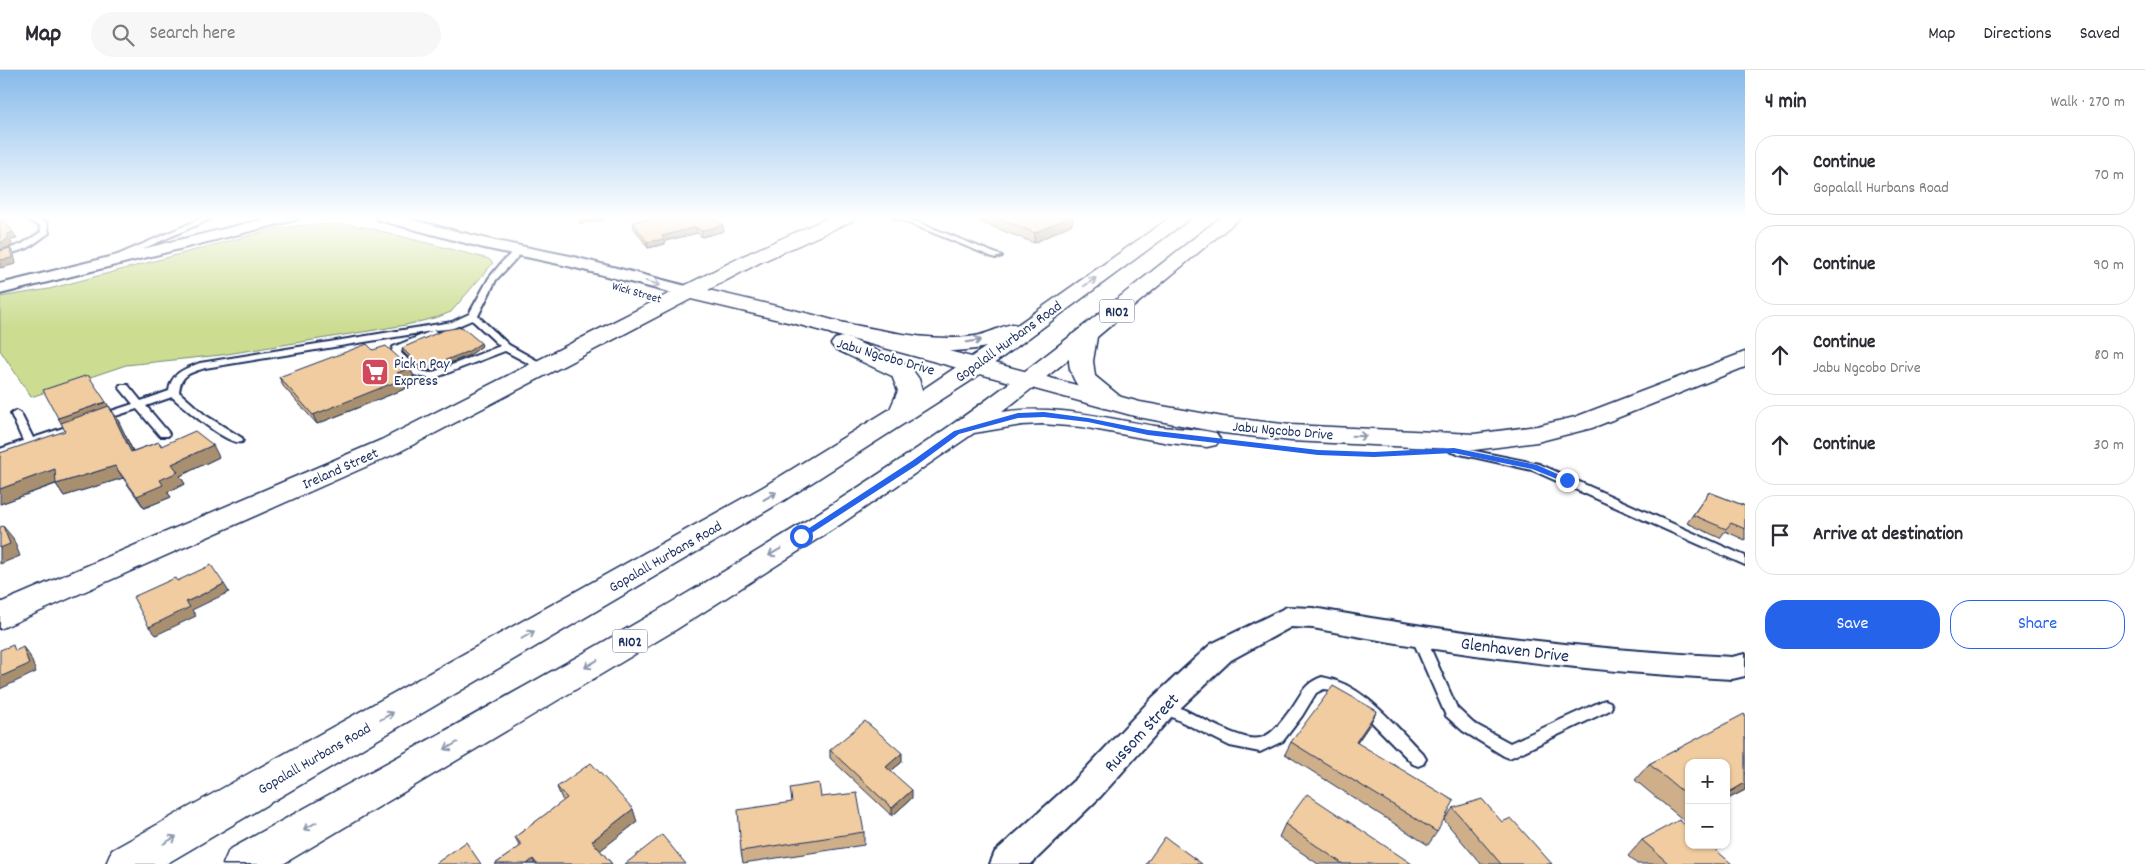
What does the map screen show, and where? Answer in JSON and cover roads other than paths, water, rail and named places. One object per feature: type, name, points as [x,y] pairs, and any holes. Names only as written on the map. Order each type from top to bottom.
[{"type":"main road","points":[[679,297],[763,254]]},
{"type":"main road","name":"Gopalall Hurbans Road","points":[[127,864],[774,494],[968,371],[1130,254]]},
{"type":"main road","name":"R102","points":[[244,864],[554,687],[809,531],[914,463],[1022,386],[1187,254]]},
{"type":"main road","points":[[752,259],[732,281],[731,293],[735,298],[765,311]]},
{"type":"main road","points":[[841,337],[956,345],[1002,336],[1071,296]]},
{"type":"main road","name":"Jabu Ngcobo Drive","points":[[679,297],[765,311],[841,337],[1207,439],[1318,452],[1355,454],[1464,446],[1537,434],[1583,423],[1745,359]]},
{"type":"main road","name":"Jabu Ngcobo Drive","points":[[679,297],[798,331],[841,337]]},
{"type":"main road","name":"Ireland Street","points":[[0,617],[390,446],[679,297]]},
{"type":"main road","points":[[1086,336],[1079,360],[1079,370],[1085,380],[1115,404]]},
{"type":"main road","points":[[841,337],[904,374],[910,391],[901,414]]},
{"type":"main road","name":"Jabu Ngcobo Drive","points":[[1022,386],[1223,425],[1291,433],[1464,446]]},
{"type":"main road","points":[[956,432],[1018,416],[1044,414],[1088,420],[1148,433],[1207,439]]},
{"type":"street","points":[[0,289],[135,254]]},
{"type":"street","name":"Wick Street","points":[[520,254],[679,297]]},
{"type":"street","name":"Glenhaven Drive","points":[[1287,617],[1313,618],[1418,636],[1649,665],[1732,668],[1745,665]]},
{"type":"street","name":"Russom Street","points":[[1007,864],[1090,786],[1163,706],[1221,652],[1287,617]]},
{"type":"lane","points":[[106,262],[124,254]]},
{"type":"lane","points":[[506,347],[432,376],[417,373],[396,354],[398,347],[473,316],[484,291],[515,254]]},
{"type":"lane","points":[[993,254],[998,256]]},
{"type":"lane","points":[[473,316],[506,347],[542,367]]},
{"type":"lane","points":[[238,440],[201,417],[174,393],[174,382],[178,377],[198,366],[455,324]]},
{"type":"lane","points":[[124,387],[164,434]]},
{"type":"lane","points":[[0,452],[174,393]]},
{"type":"lane","points":[[16,414],[29,442]]},
{"type":"lane","points":[[1464,446],[1540,469],[1745,561]]},
{"type":"lane","points":[[1418,636],[1451,712],[1468,727],[1509,751],[1605,706]]},
{"type":"lane","points":[[1163,706],[1235,741],[1260,745],[1278,736],[1298,712],[1311,689],[1322,684],[1335,685],[1356,697],[1418,759]]},
{"type":"place","name":"Pick n Pay Express","points":[[375,372]]}]
